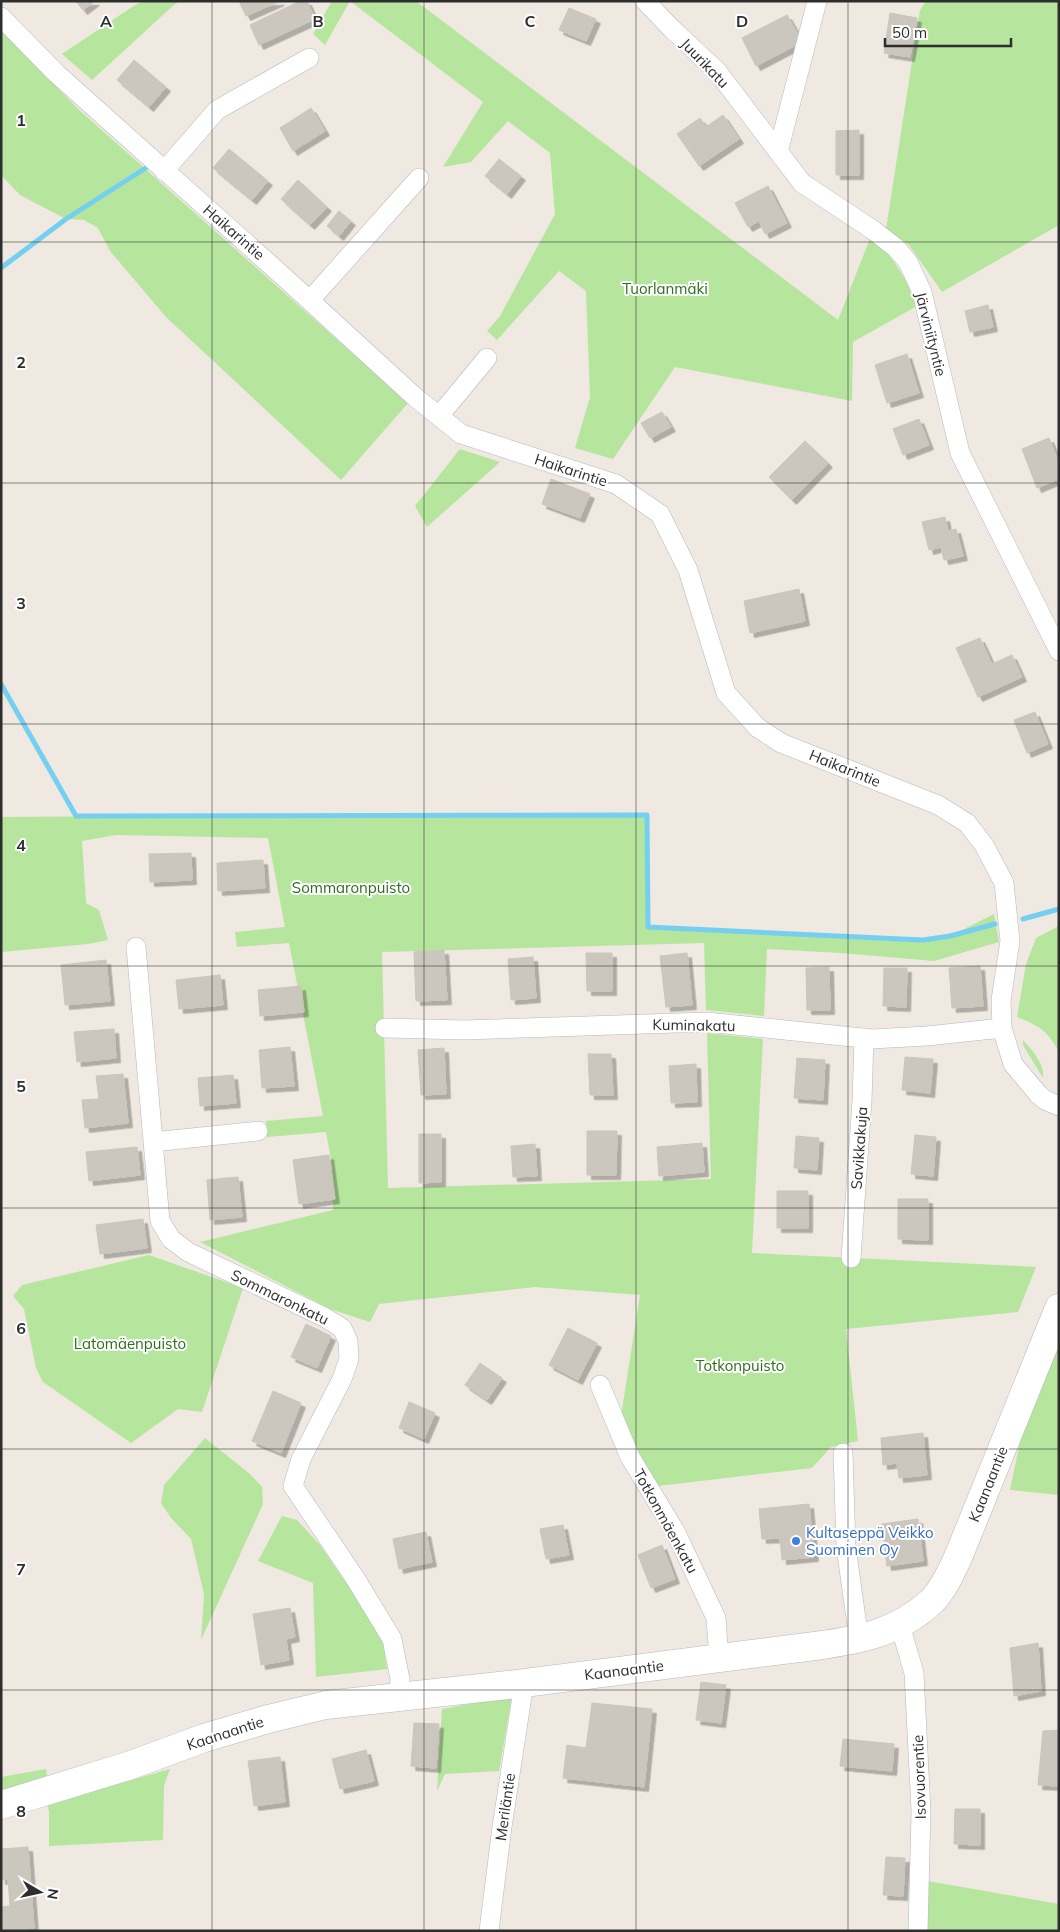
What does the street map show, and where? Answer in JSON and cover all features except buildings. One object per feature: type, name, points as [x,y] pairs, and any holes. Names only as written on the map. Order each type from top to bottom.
[{"type":"street","name":"Juurikatu","points":[[645,1],[717,71],[778,152]]},
{"type":"street","points":[[778,152],[817,1]]},
{"type":"street","name":"Haikarintie","points":[[1,17],[57,74],[164,171],[310,300],[415,397],[461,434],[616,484],[660,514],[688,570],[726,694],[758,728],[782,743],[938,805],[967,823],[984,845],[1004,882],[1010,941],[1001,1000],[1002,1028],[1013,1064],[1038,1094],[1059,1106]]},
{"type":"street","points":[[164,171],[217,110],[309,58]]},
{"type":"street","name":"Järviniityntie","points":[[778,152],[802,183],[873,230],[896,248],[908,262],[922,292],[960,453],[1059,651]]},
{"type":"street","points":[[310,300],[419,178]]},
{"type":"street","points":[[439,416],[487,358]]},
{"type":"street","name":"Sommaronkatu","points":[[136,947],[160,1221],[171,1239],[188,1252],[316,1313],[342,1328],[348,1341],[348,1359],[342,1379],[301,1459],[293,1486],[355,1578],[392,1639],[400,1679],[399,1696]]},
{"type":"street","name":"Kuminakatu","points":[[385,1028],[465,1030],[707,1022],[864,1038],[927,1036],[1002,1028]]},
{"type":"street","name":"Savikkakuja","points":[[851,1258],[862,1101],[864,1038]]},
{"type":"street","points":[[153,1142],[258,1130]]},
{"type":"street","name":"Kaanaantie","points":[[1,1805],[132,1765],[204,1738],[268,1719],[326,1705],[524,1683],[859,1640],[900,1625],[933,1601],[946,1582],[960,1555],[1059,1308]]},
{"type":"street","name":"Totkonmäenkatu","points":[[600,1386],[630,1457],[676,1533],[716,1618],[718,1658]]},
{"type":"street","points":[[844,1453],[846,1547],[859,1640]]},
{"type":"street","name":"Isovuorentie","points":[[900,1625],[914,1674],[921,1811],[918,1931]]},
{"type":"street","name":"Meriläntie","points":[[489,1931],[502,1826],[524,1683]]},
{"type":"green space","points":[[144,1],[181,1],[175,4],[92,80],[62,54],[135,5]]},
{"type":"green space","points":[[332,1],[350,1],[325,45],[313,34]]},
{"type":"green space","name":"Tuorlanmäki","points":[[350,1],[416,1],[838,320],[871,236],[898,268],[917,306],[853,342],[852,401],[675,367],[613,459],[575,448],[590,397],[586,291],[559,271],[497,340],[487,331],[500,316],[555,214],[550,153],[508,121],[471,162],[443,167],[483,102]]},
{"type":"green space","points":[[926,1],[1059,1],[1059,225],[942,292],[909,245],[886,229],[920,10]]},
{"type":"green space","points":[[1,29],[77,108],[408,403],[341,480],[166,317],[110,251],[98,228],[84,220],[66,219],[20,195],[1,175]]},
{"type":"green space","points":[[460,449],[500,462],[427,527],[415,506]]},
{"type":"green space","points":[[647,815],[649,927],[923,940],[950,936],[994,914],[999,942],[934,961],[767,949],[764,1016],[706,1010],[704,943],[382,952],[388,1188],[711,1179],[707,1033],[763,1039],[752,1253],[1036,1267],[1018,1312],[846,1329],[858,1441],[831,1447],[812,1468],[658,1486],[619,1429],[640,1295],[535,1287],[379,1304],[370,1322],[330,1309],[200,1242],[333,1210],[332,1165],[326,1132],[267,1137],[266,1121],[323,1116],[289,943],[237,947],[235,932],[285,927],[268,838],[116,835],[82,841],[86,903],[99,910],[108,940],[88,944],[1,952],[1,817]]},
{"type":"green space","points":[[1059,926],[1059,1051],[1042,1030],[1017,1017],[1026,964],[1036,938]]},
{"type":"green space","points":[[1023,1040],[1040,1062],[1043,1078],[1023,1045]]},
{"type":"green space","name":"Latomäenpuisto","points":[[149,1255],[243,1288],[202,1412],[178,1409],[131,1443],[43,1382],[36,1368],[24,1309],[13,1296],[22,1285]]},
{"type":"green space","points":[[1059,1346],[1059,1495],[1010,1490],[1026,1413]]},
{"type":"green space","points":[[205,1438],[250,1474],[262,1487],[263,1504],[201,1640],[204,1594],[191,1539],[171,1518],[161,1503],[164,1485]]},
{"type":"green space","points":[[282,1516],[297,1520],[320,1545],[382,1637],[387,1669],[316,1677],[313,1583],[258,1561]]},
{"type":"green space","points":[[512,1696],[499,1771],[445,1774],[437,1791],[442,1709]]},
{"type":"green space","points":[[46,1769],[49,1791],[1,1805],[1,1777]]},
{"type":"green space","points":[[170,1769],[164,1786],[163,1840],[49,1846],[49,1811],[47,1804]]},
{"type":"green space","points":[[927,1881],[1059,1904],[1059,1931],[925,1931]]},
{"type":"waterway","points":[[1,268],[66,219],[152,164]]},
{"type":"waterway","points":[[1,684],[76,816],[647,815],[648,927],[923,940],[950,936],[995,924]]},
{"type":"waterway","points":[[1023,919],[1059,909]]},
{"type":"place","name":"Kultaseppä Veikko Suominen Oy","points":[[796,1541]]},
{"type":"park label","name":"Sommaronpuisto","points":[[351,887]]},
{"type":"park label","name":"Totkonpuisto","points":[[740,1365]]}]
